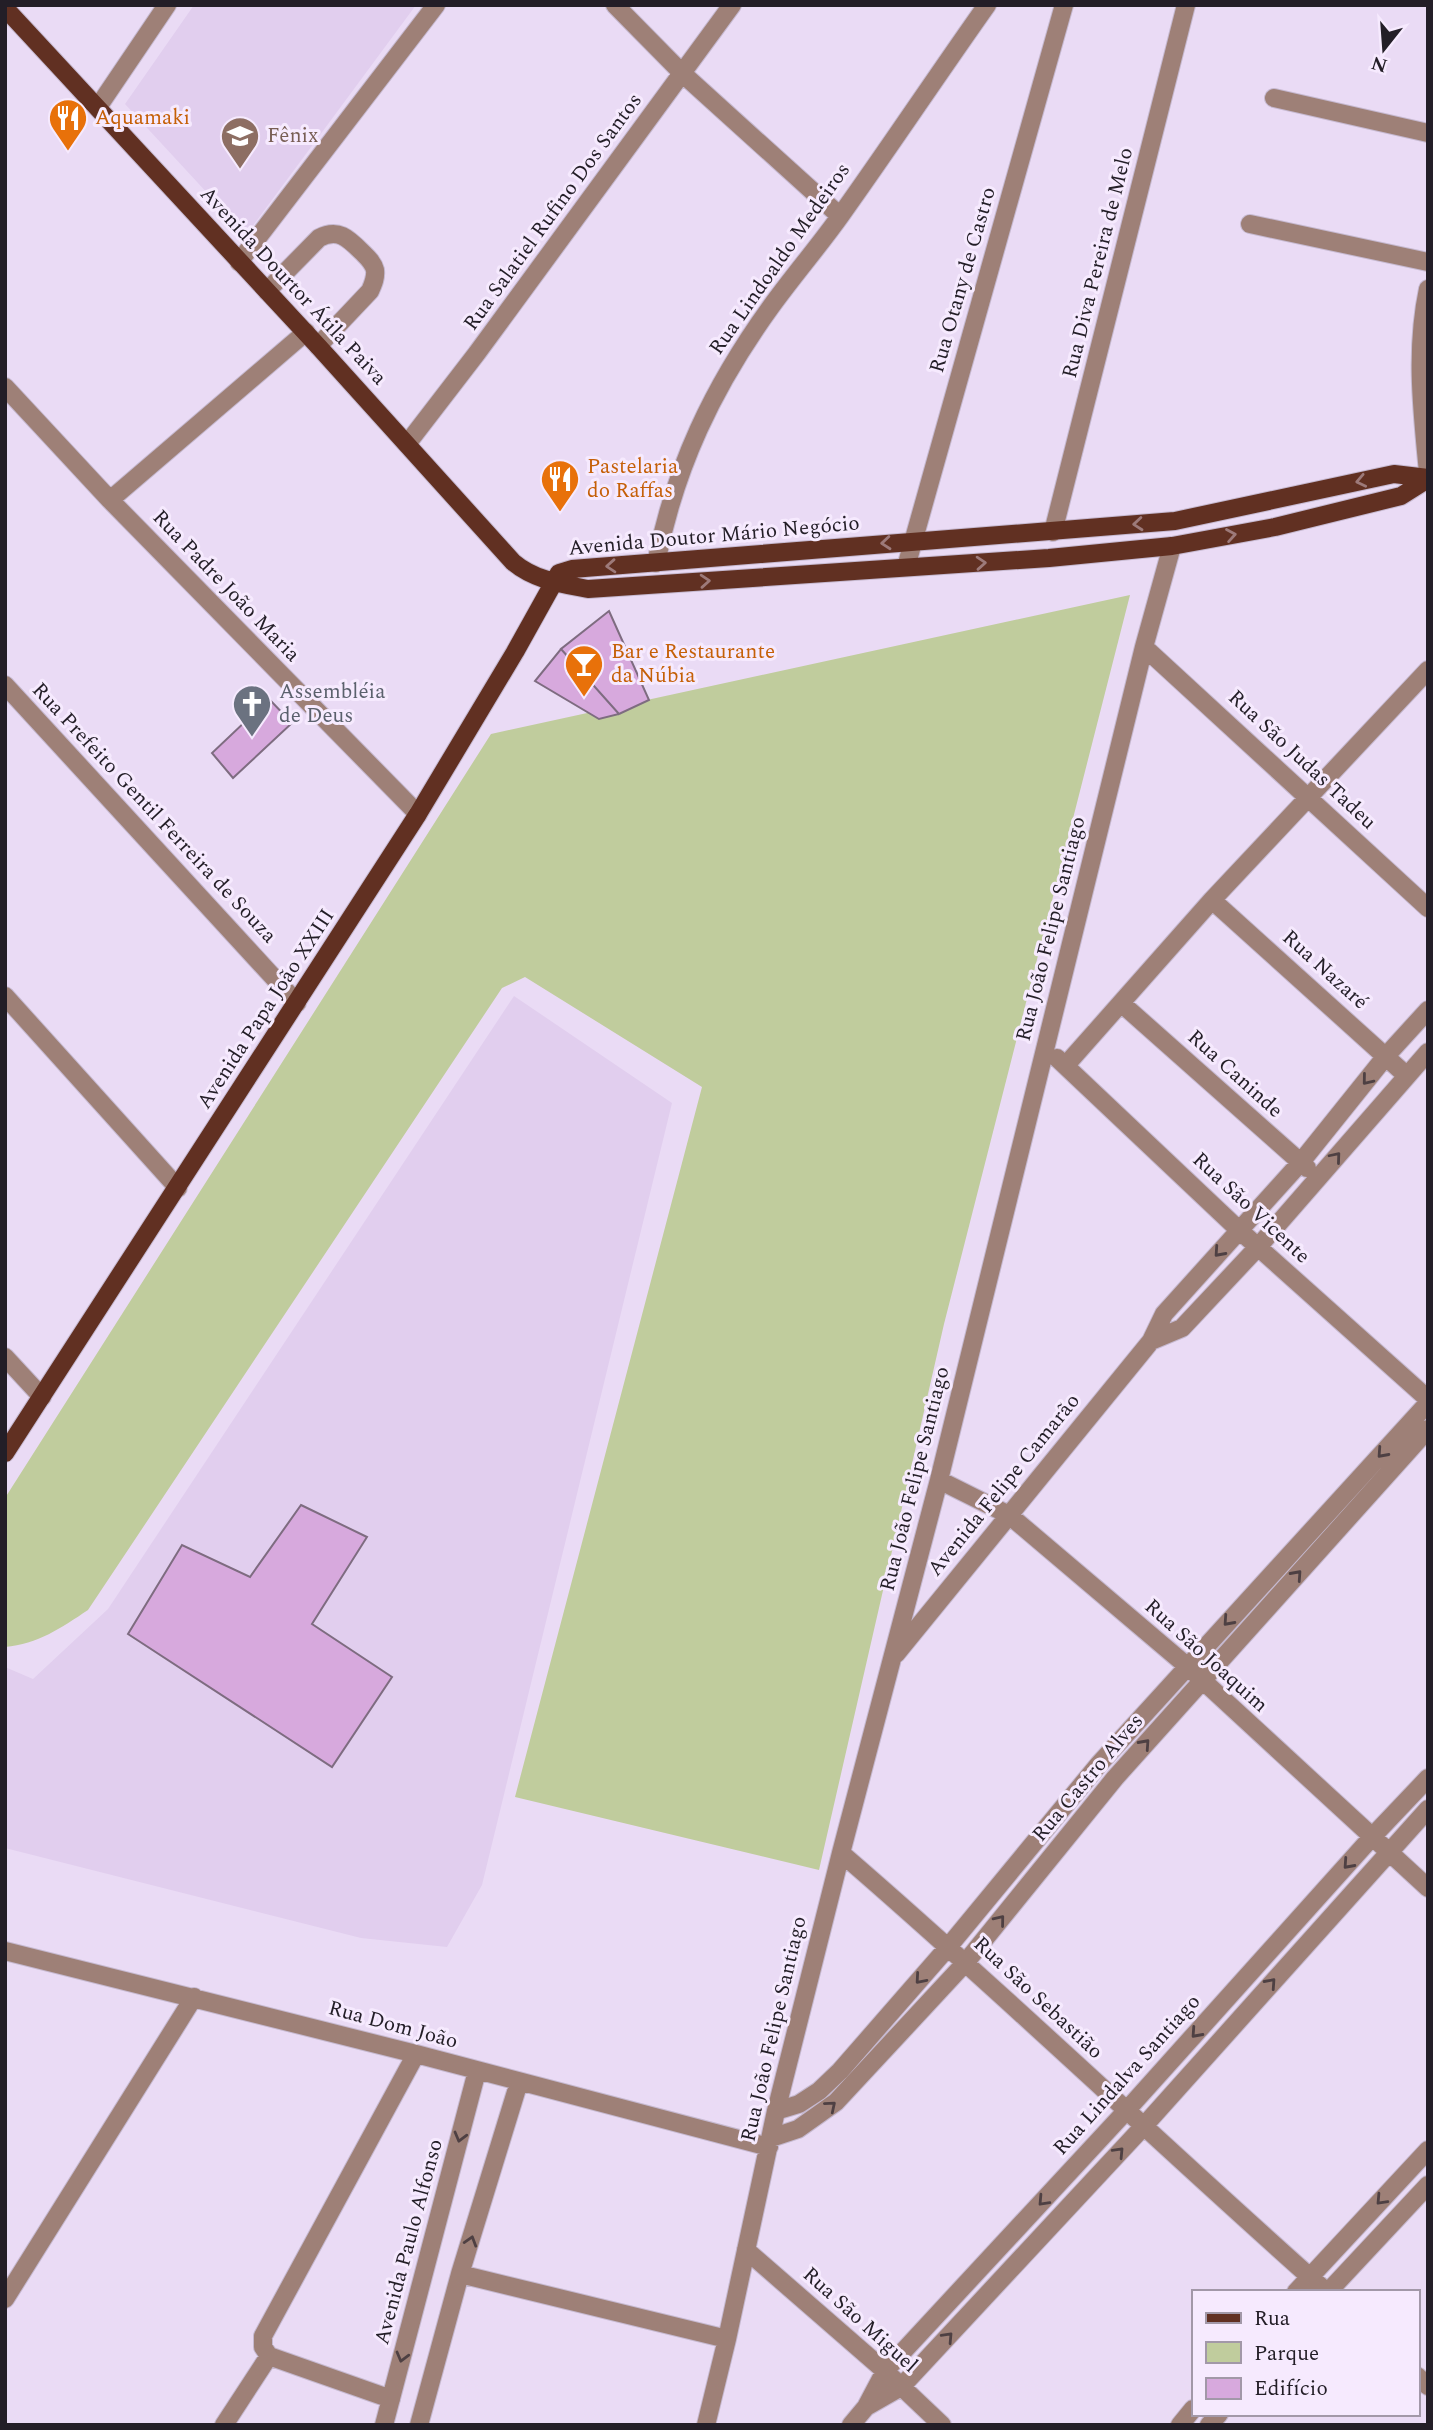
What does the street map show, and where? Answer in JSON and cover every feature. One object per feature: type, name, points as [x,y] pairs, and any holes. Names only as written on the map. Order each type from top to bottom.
[{"type":"main road","name":"Avenida Dourtor Átila Paiva","points":[[5,8],[306,332],[513,562],[529,573],[555,582]]},
{"type":"main road","name":"Avenida Doutor Mário Negócio","points":[[1394,474],[1428,479],[1401,496],[1275,527],[1172,546],[1048,558],[588,589],[555,582],[559,573],[566,570],[1175,521],[1394,474]]},
{"type":"main road","name":"Avenida Papa João XXIII","points":[[5,1453],[418,814],[555,582]]},
{"type":"street","points":[[98,107],[167,5]]},
{"type":"street","points":[[239,262],[436,5]]},
{"type":"street","points":[[615,5],[683,74],[840,216]]},
{"type":"street","name":"Rua Salatiel Rufino Dos Santos","points":[[407,444],[733,5]]},
{"type":"street","name":"Rua Lindoaldo Medeiros","points":[[656,563],[665,519],[698,426],[732,364],[988,5]]},
{"type":"street","name":"Rua Otany de Castro","points":[[906,568],[1064,5]]},
{"type":"street","name":"Rua Diva Pereira de Melo","points":[[1053,532],[1186,5]]},
{"type":"street","points":[[1274,98],[1428,133]]},
{"type":"street","points":[[1250,224],[1428,262]]},
{"type":"street","points":[[267,291],[319,238],[327,234],[337,233],[348,237],[374,265],[376,273],[370,291],[318,346]]},
{"type":"street","points":[[1428,289],[1422,330],[1420,377],[1428,472]]},
{"type":"street","points":[[110,500],[306,332]]},
{"type":"street","name":"Rua Padre João Maria","points":[[5,387],[110,500],[418,814]]},
{"type":"street","name":"Rua João Felipe Santiago","points":[[706,2425],[776,2111],[939,1480],[1144,647],[1172,546]]},
{"type":"street","name":"Rua São Judas Tadeu","points":[[1144,647],[1428,908]]},
{"type":"street","points":[[1066,1065],[1212,900],[1428,670]]},
{"type":"street","name":"Rua Prefeito Gentil Ferreira de Souza","points":[[5,685],[297,1003]]},
{"type":"street","name":"Rua Nazaré","points":[[1212,900],[1406,1075]]},
{"type":"street","points":[[5,996],[178,1188]]},
{"type":"street","name":"Rua Caninde","points":[[1121,1003],[1319,1178]]},
{"type":"street","name":"Avenida Felipe Camarão","points":[[892,1659],[1151,1341],[1164,1314],[1301,1162],[1386,1056],[1428,1010]]},
{"type":"street","name":"Rua São Vicente","points":[[1045,1049],[1066,1065],[1239,1230],[1428,1401]]},
{"type":"street","name":"Avenida Felipe Camarão","points":[[1151,1341],[1182,1328],[1258,1247],[1428,1052]]},
{"type":"street","points":[[5,1357],[42,1397]]},
{"type":"street","name":"Rua Castro Alves","points":[[776,2111],[799,2104],[819,2091],[840,2071],[949,1946],[1099,1764],[1428,1401]]},
{"type":"street","name":"Rua Castro Alves","points":[[770,2142],[798,2129],[836,2102],[966,1962],[1115,1778],[1428,1429]]},
{"type":"street","name":"Rua São Joaquim","points":[[939,1480],[1009,1515],[1202,1680],[1428,1888]]},
{"type":"street","points":[[1099,1764],[1115,1778]]},
{"type":"street","name":"Rua Lindalva Santiago","points":[[851,2425],[866,2407],[886,2371],[1126,2112],[1428,1778]]},
{"type":"street","name":"Rua Lindalva Santiago","points":[[866,2407],[901,2387],[1143,2127],[1428,1809]]},
{"type":"street","name":"Rua São Sebastião","points":[[841,1853],[949,1946],[1126,2112],[1325,2290]]},
{"type":"street","name":"Rua Dom João","points":[[5,1951],[194,1997],[519,2082],[770,2142]]},
{"type":"street","points":[[5,2299],[194,1997]]},
{"type":"street","points":[[391,2399],[269,2356],[263,2347],[263,2336],[416,2054]]},
{"type":"street","name":"Avenida Paulo Alfonso","points":[[384,2425],[477,2071]]},
{"type":"street","points":[[419,2425],[460,2274],[519,2082]]},
{"type":"street","points":[[1298,2290],[1428,2150]]},
{"type":"street","points":[[1329,2290],[1428,2185]]},
{"type":"street","name":"Rua São Miguel","points":[[747,2250],[886,2371],[942,2425]]},
{"type":"street","points":[[460,2274],[727,2339]]},
{"type":"street","points":[[224,2425],[269,2356]]},
{"type":"street","points":[[1180,2425],[1192,2410]]},
{"type":"shaded area","name":"Fênix","points":[[194,5],[416,5],[246,235],[125,104]]},
{"type":"shaded area","points":[[514,996],[672,1103],[482,1885],[447,1947],[361,1938],[5,1848],[5,1667],[33,1679],[108,1609]]},
{"type":"green space","points":[[1130,595],[944,1324],[819,1870],[515,1797],[702,1087],[525,977],[502,988],[88,1610],[39,1639],[5,1647],[5,1498],[491,734]]},
{"type":"building","points":[[609,611],[649,700],[619,714],[561,649]]},
{"type":"building","name":"Bar e Restaurante da Núbia","points":[[561,649],[619,714],[599,719],[535,681]]},
{"type":"building","name":"Assembléia de Deus","points":[[269,699],[292,723],[233,778],[212,753]]},
{"type":"building","points":[[301,1505],[367,1537],[312,1624],[392,1677],[332,1767],[128,1634],[182,1545],[250,1577]]},
{"type":"place","name":"Aquamaki","points":[[68,152]]},
{"type":"place","name":"Fênix","points":[[240,170]]},
{"type":"place","name":"Pastelaria do Raffas","points":[[560,513]]},
{"type":"place","name":"Bar e Restaurante da Núbia","points":[[584,698]]},
{"type":"place","name":"Assembléia de Deus","points":[[252,738]]}]
